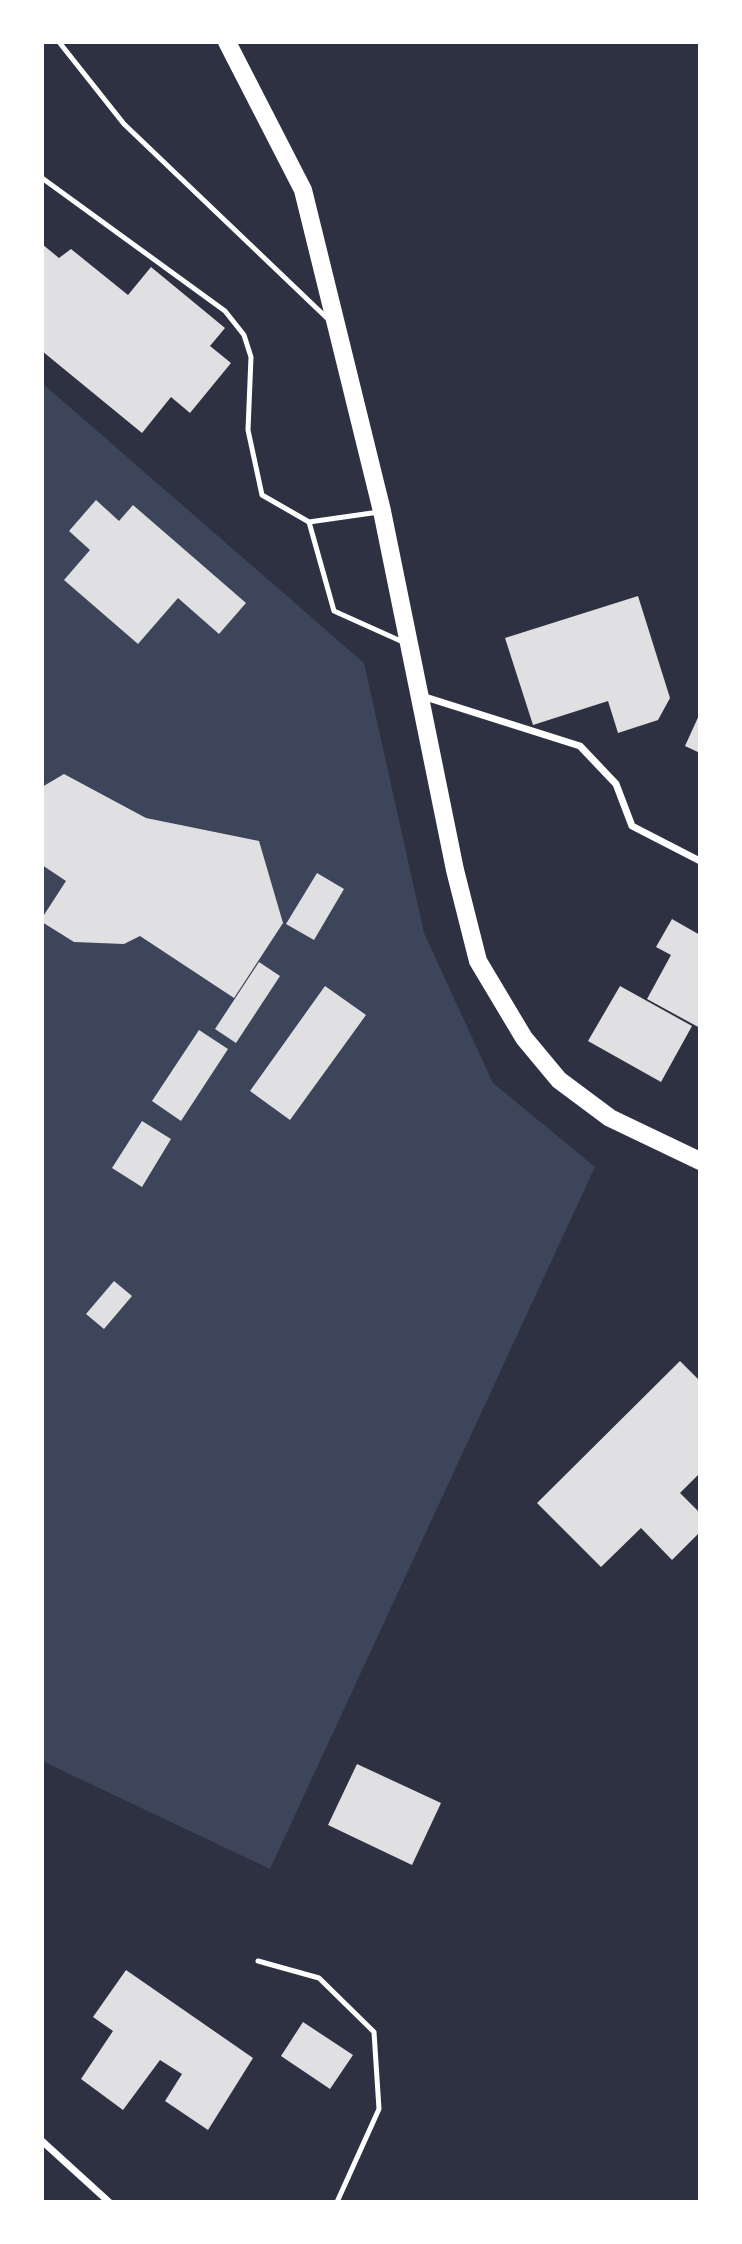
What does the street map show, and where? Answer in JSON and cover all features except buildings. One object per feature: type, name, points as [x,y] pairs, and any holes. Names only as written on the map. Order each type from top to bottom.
[{"type":"main road","points":[[227,42],[303,190],[382,512],[455,870],[478,961],[524,1038],[559,1080],[610,1118],[700,1161]]},
{"type":"street","points":[[421,695],[580,746],[616,785],[632,825],[700,861]]},
{"type":"street","points":[[42,2141],[109,2202]]},
{"type":"lane","points":[[60,42],[124,124],[336,327]]},
{"type":"lane","points":[[42,178],[225,311],[244,335],[251,358],[248,430],[262,495],[309,522],[382,512]]},
{"type":"lane","points":[[309,522],[334,611],[410,645]]},
{"type":"lane","points":[[258,1961],[319,1978],[374,2032],[379,2109],[337,2202]]},
{"type":"shaded area","points":[[42,383],[364,663],[424,933],[493,1083],[595,1167],[270,1869],[42,1761]]}]
